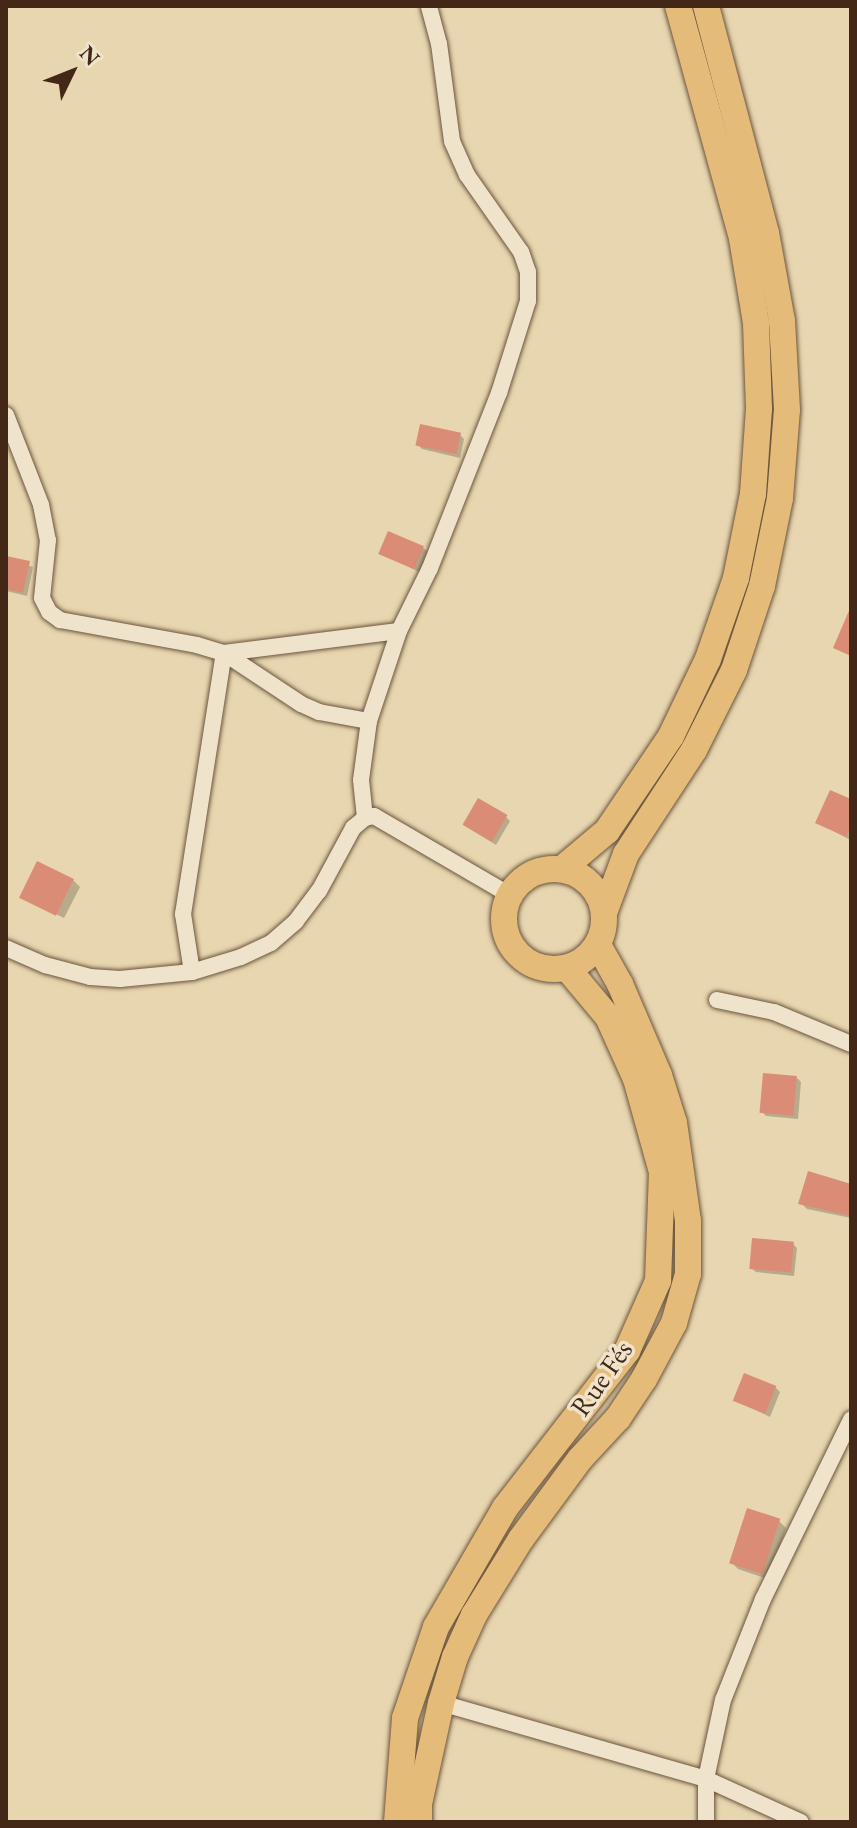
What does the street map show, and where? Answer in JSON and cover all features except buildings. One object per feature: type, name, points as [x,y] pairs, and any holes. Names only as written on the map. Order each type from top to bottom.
[{"type":"highway","points":[[562,869],[607,831],[671,736],[708,659],[736,578],[753,494],[759,409],[756,323],[742,238],[678,6]]},
{"type":"highway","points":[[604,913],[597,893],[582,877],[562,869],[541,870],[523,879],[510,895],[504,917],[509,940],[523,958],[544,968],[567,968],[584,960],[598,945],[604,913],[626,854],[694,750],[734,670],[762,586],[780,498],[787,410],[782,321],[766,233],[706,6]]},
{"type":"highway","name":"Rue Fés","points":[[419,1822],[419,1804],[441,1703],[455,1657],[474,1615],[521,1539],[580,1459],[618,1418],[644,1379],[674,1323],[688,1274],[688,1221],[674,1123],[659,1075],[620,984],[598,945]]},
{"type":"highway","name":"Rue Fés","points":[[397,1822],[405,1718],[436,1627],[505,1508],[627,1351],[658,1281],[662,1172],[636,1079],[608,1017],[567,968]]},
{"type":"street","points":[[429,6],[439,44],[452,141],[467,175],[521,252],[528,272],[528,301],[494,408],[430,568],[399,631],[369,721],[361,780],[373,818],[510,895]]},
{"type":"street","points":[[6,415],[41,505],[48,540],[42,598],[49,612],[60,620],[197,645],[224,653],[301,704],[319,712],[369,721]]},
{"type":"street","points":[[224,653],[399,631]]},
{"type":"street","points":[[192,972],[183,914],[224,653]]},
{"type":"street","points":[[6,948],[45,965],[90,977],[120,979],[192,972],[259,950],[296,921],[319,891],[353,828],[373,818]]},
{"type":"street","points":[[717,1000],[774,1012],[851,1044]]},
{"type":"street","points":[[706,1822],[706,1779],[723,1700],[763,1599],[851,1419]]},
{"type":"street","points":[[441,1703],[706,1779],[801,1822]]}]
